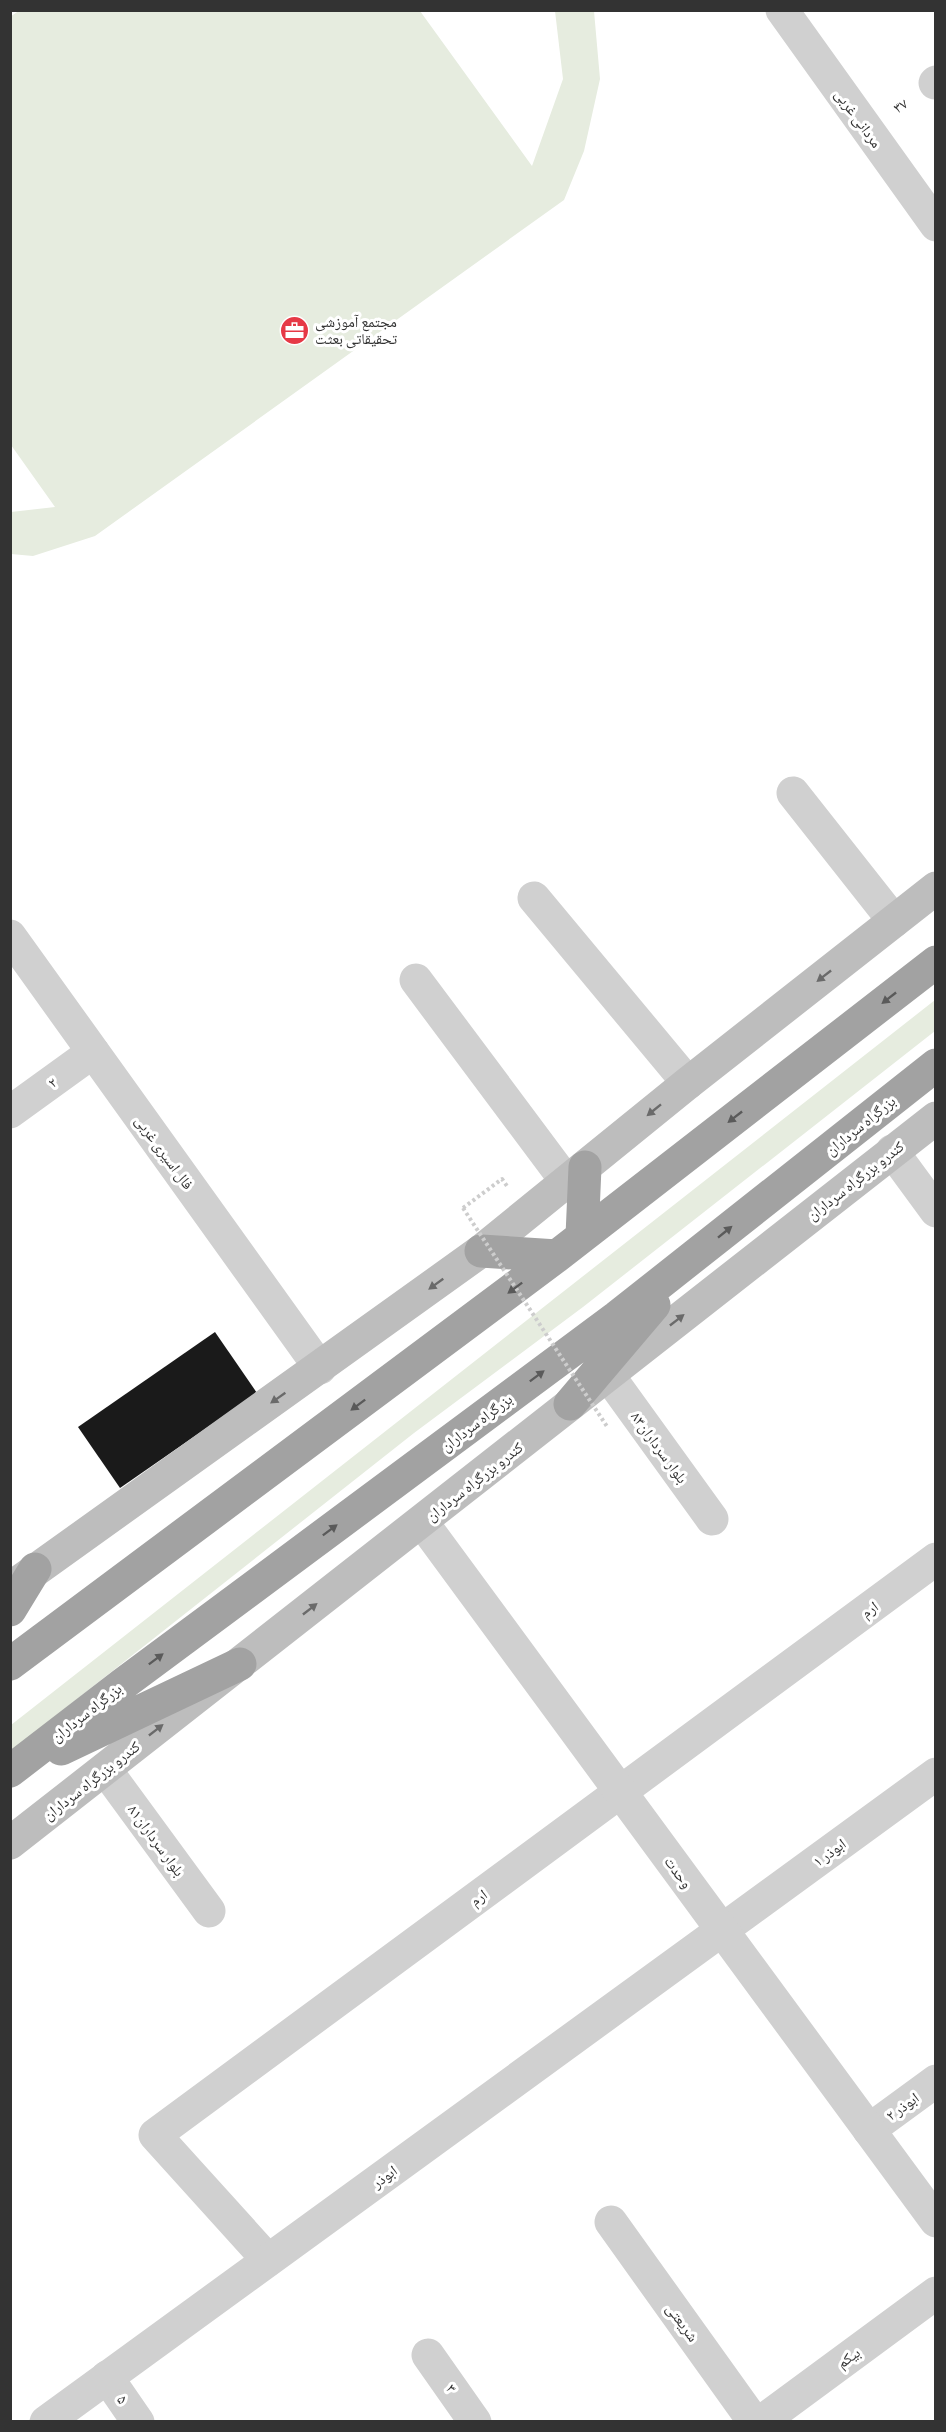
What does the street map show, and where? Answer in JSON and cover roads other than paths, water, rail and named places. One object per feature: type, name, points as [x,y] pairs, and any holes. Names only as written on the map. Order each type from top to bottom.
[{"type":"highway","points":[[10,1664],[570,1246],[936,962]]},
{"type":"highway","name":"بزرگراه سرداران","points":[[10,1772],[123,1684],[699,1254],[936,1065]]},
{"type":"highway","points":[[570,1246],[576,1174]]},
{"type":"highway","points":[[481,1251],[570,1246]]},
{"type":"highway","points":[[570,1404],[699,1254]]},
{"type":"highway","points":[[10,1610],[23,1579]]},
{"type":"highway","points":[[10,1772],[240,1664]]},
{"type":"main road","points":[[23,1579],[481,1251],[687,1083],[936,888]]},
{"type":"main road","name":"کندرو بزرگراه سرداران","points":[[10,1843],[936,1118]]},
{"type":"street","name":"مردانی غربی","points":[[782,10],[936,225]]},
{"type":"street","points":[[794,793],[894,921]]},
{"type":"street","points":[[534,898],[687,1083]]},
{"type":"street","name":"فال اسیری غربی","points":[[10,936],[320,1368]]},
{"type":"street","points":[[416,980],[576,1174]]},
{"type":"street","name":"۲","points":[[10,1112],[93,1052]]},
{"type":"street","points":[[892,1151],[936,1211]]},
{"type":"street","name":"بلوار سرداران۸۳","points":[[608,1374],[712,1519]]},
{"type":"street","name":"وحدت","points":[[422,1522],[936,2221]]},
{"type":"street","name":"ارم","points":[[268,2260],[155,2135],[936,1559]]},
{"type":"street","name":"بلوار سرداران۸۱","points":[[105,1769],[209,1911]]},
{"type":"street","name":"ابوذر ۱","points":[[722,1930],[936,1774]]},
{"type":"street","name":"ابوذر","points":[[46,2421],[722,1930]]},
{"type":"street","name":"ابوذر ۲","points":[[869,2130],[936,2081]]},
{"type":"street","name":"شریعتی","points":[[611,2222],[754,2421]]},
{"type":"street","name":"بیکم","points":[[761,2421],[936,2293]]},
{"type":"street","name":"۳","points":[[428,2355],[476,2421]]},
{"type":"street","name":"۵","points":[[107,2377],[138,2421]]},
{"type":"place","name":"مجتمع آموزشی تحقیقاتی بعثت","points":[[294,330]]}]
